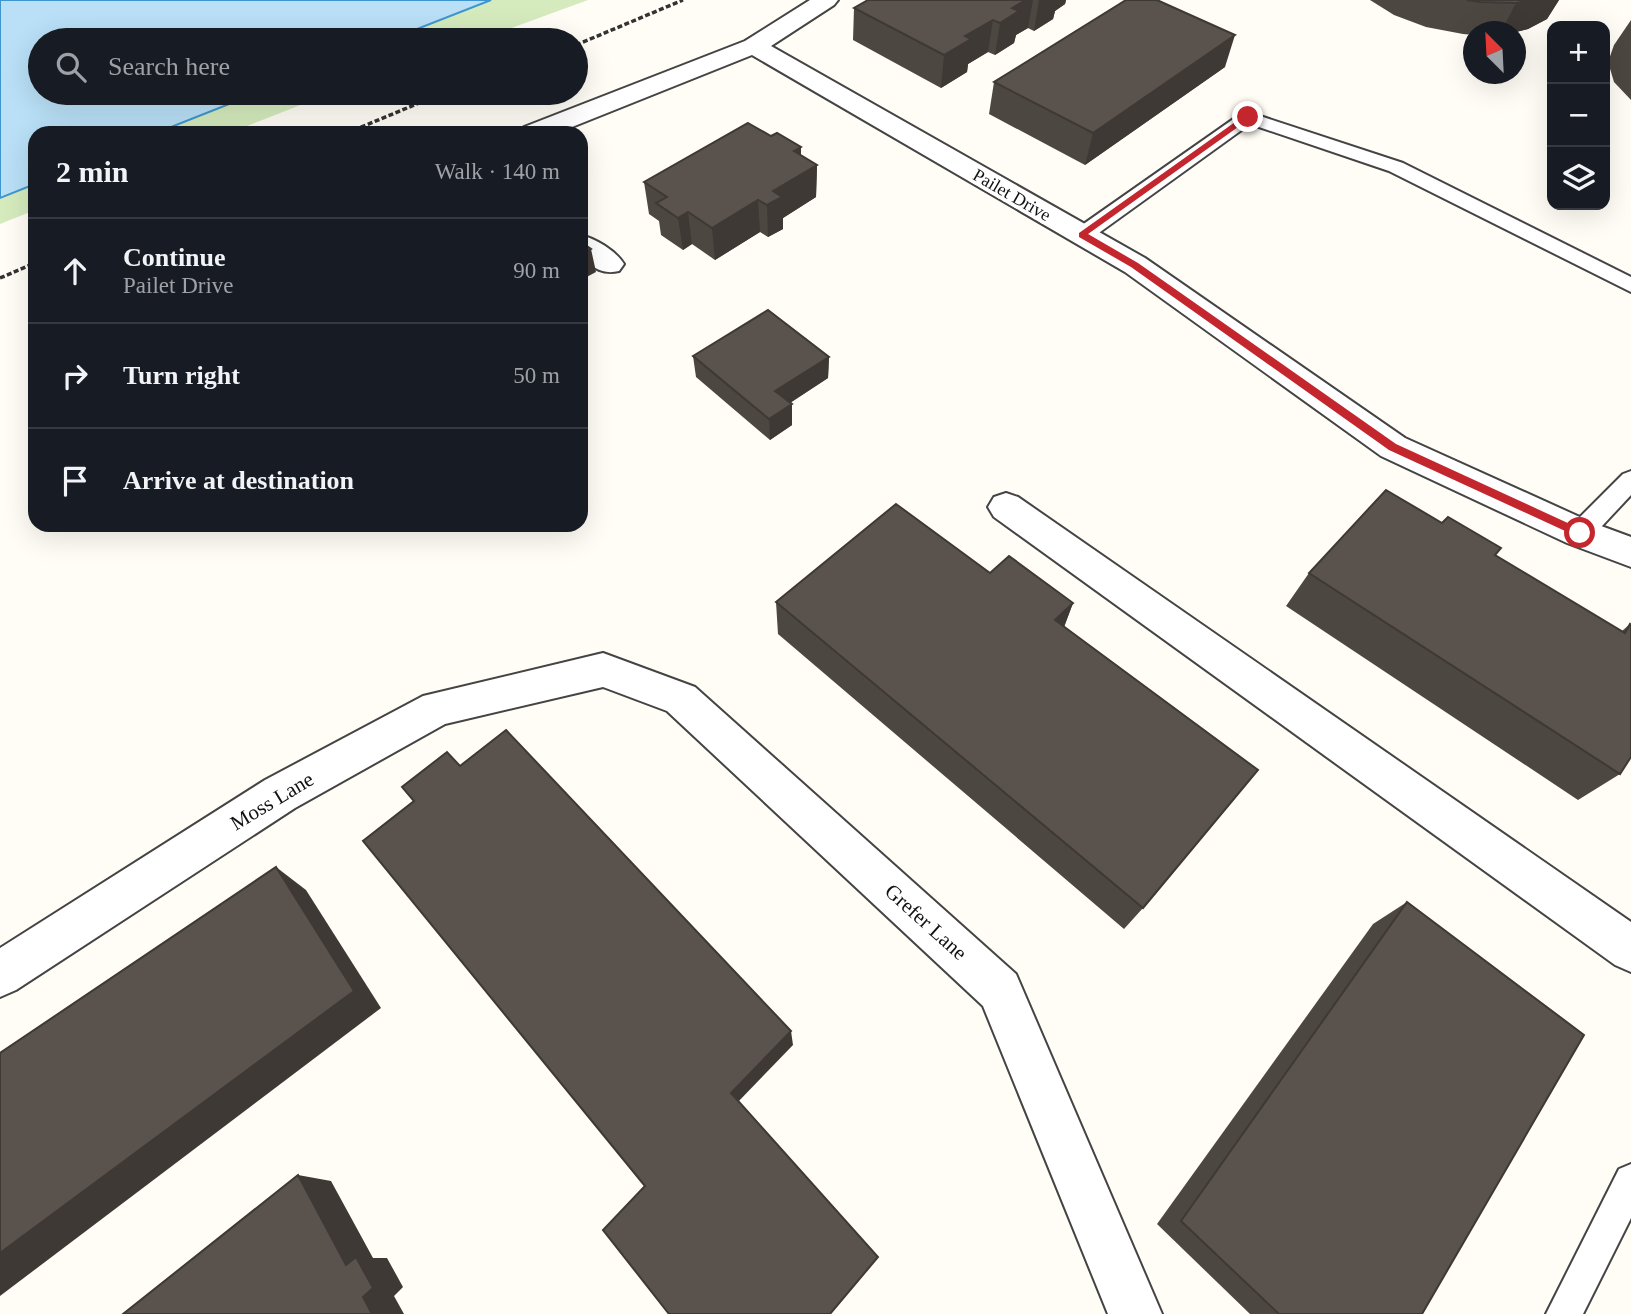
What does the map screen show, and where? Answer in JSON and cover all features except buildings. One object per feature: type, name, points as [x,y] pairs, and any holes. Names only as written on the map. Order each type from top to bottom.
[{"type":"street","points":[[551,126],[754,46],[826,0]]},
{"type":"street","name":"Pailet Drive","points":[[754,46],[1135,265],[1393,447],[1580,533],[1631,552]]},
{"type":"street","points":[[588,249],[609,264]]},
{"type":"street","points":[[1006,507],[1631,949]]},
{"type":"street","name":"Grefer Lane","points":[[567,678],[603,670],[681,699],[1000,990],[1131,1312]]},
{"type":"street","name":"Moss Lane","points":[[0,974],[280,794],[437,708],[567,678]]},
{"type":"lane","points":[[1082,235],[1248,117],[1396,167],[1631,285]]},
{"type":"lane","points":[[1580,533],[1631,481]]},
{"type":"lane","points":[[1564,1314],[1631,1181]]},
{"type":"path","points":[[588,41],[683,0]]},
{"type":"path","points":[[364,126],[414,105]]},
{"type":"path","points":[[0,278],[28,266]]},
{"type":"green space","points":[[484,0],[588,0],[512,28],[418,28]]},
{"type":"green space","points":[[227,105],[300,105],[247,126],[174,126]]},
{"type":"green space","points":[[28,187],[28,213],[0,224],[0,198]]},
{"type":"water","points":[[0,0],[491,0],[420,28],[28,28],[28,105],[227,105],[174,126],[28,126],[28,187],[0,198]]},
{"type":"route","points":[[1248,117],[1082,235],[1135,265],[1393,447],[1580,533]]}]
